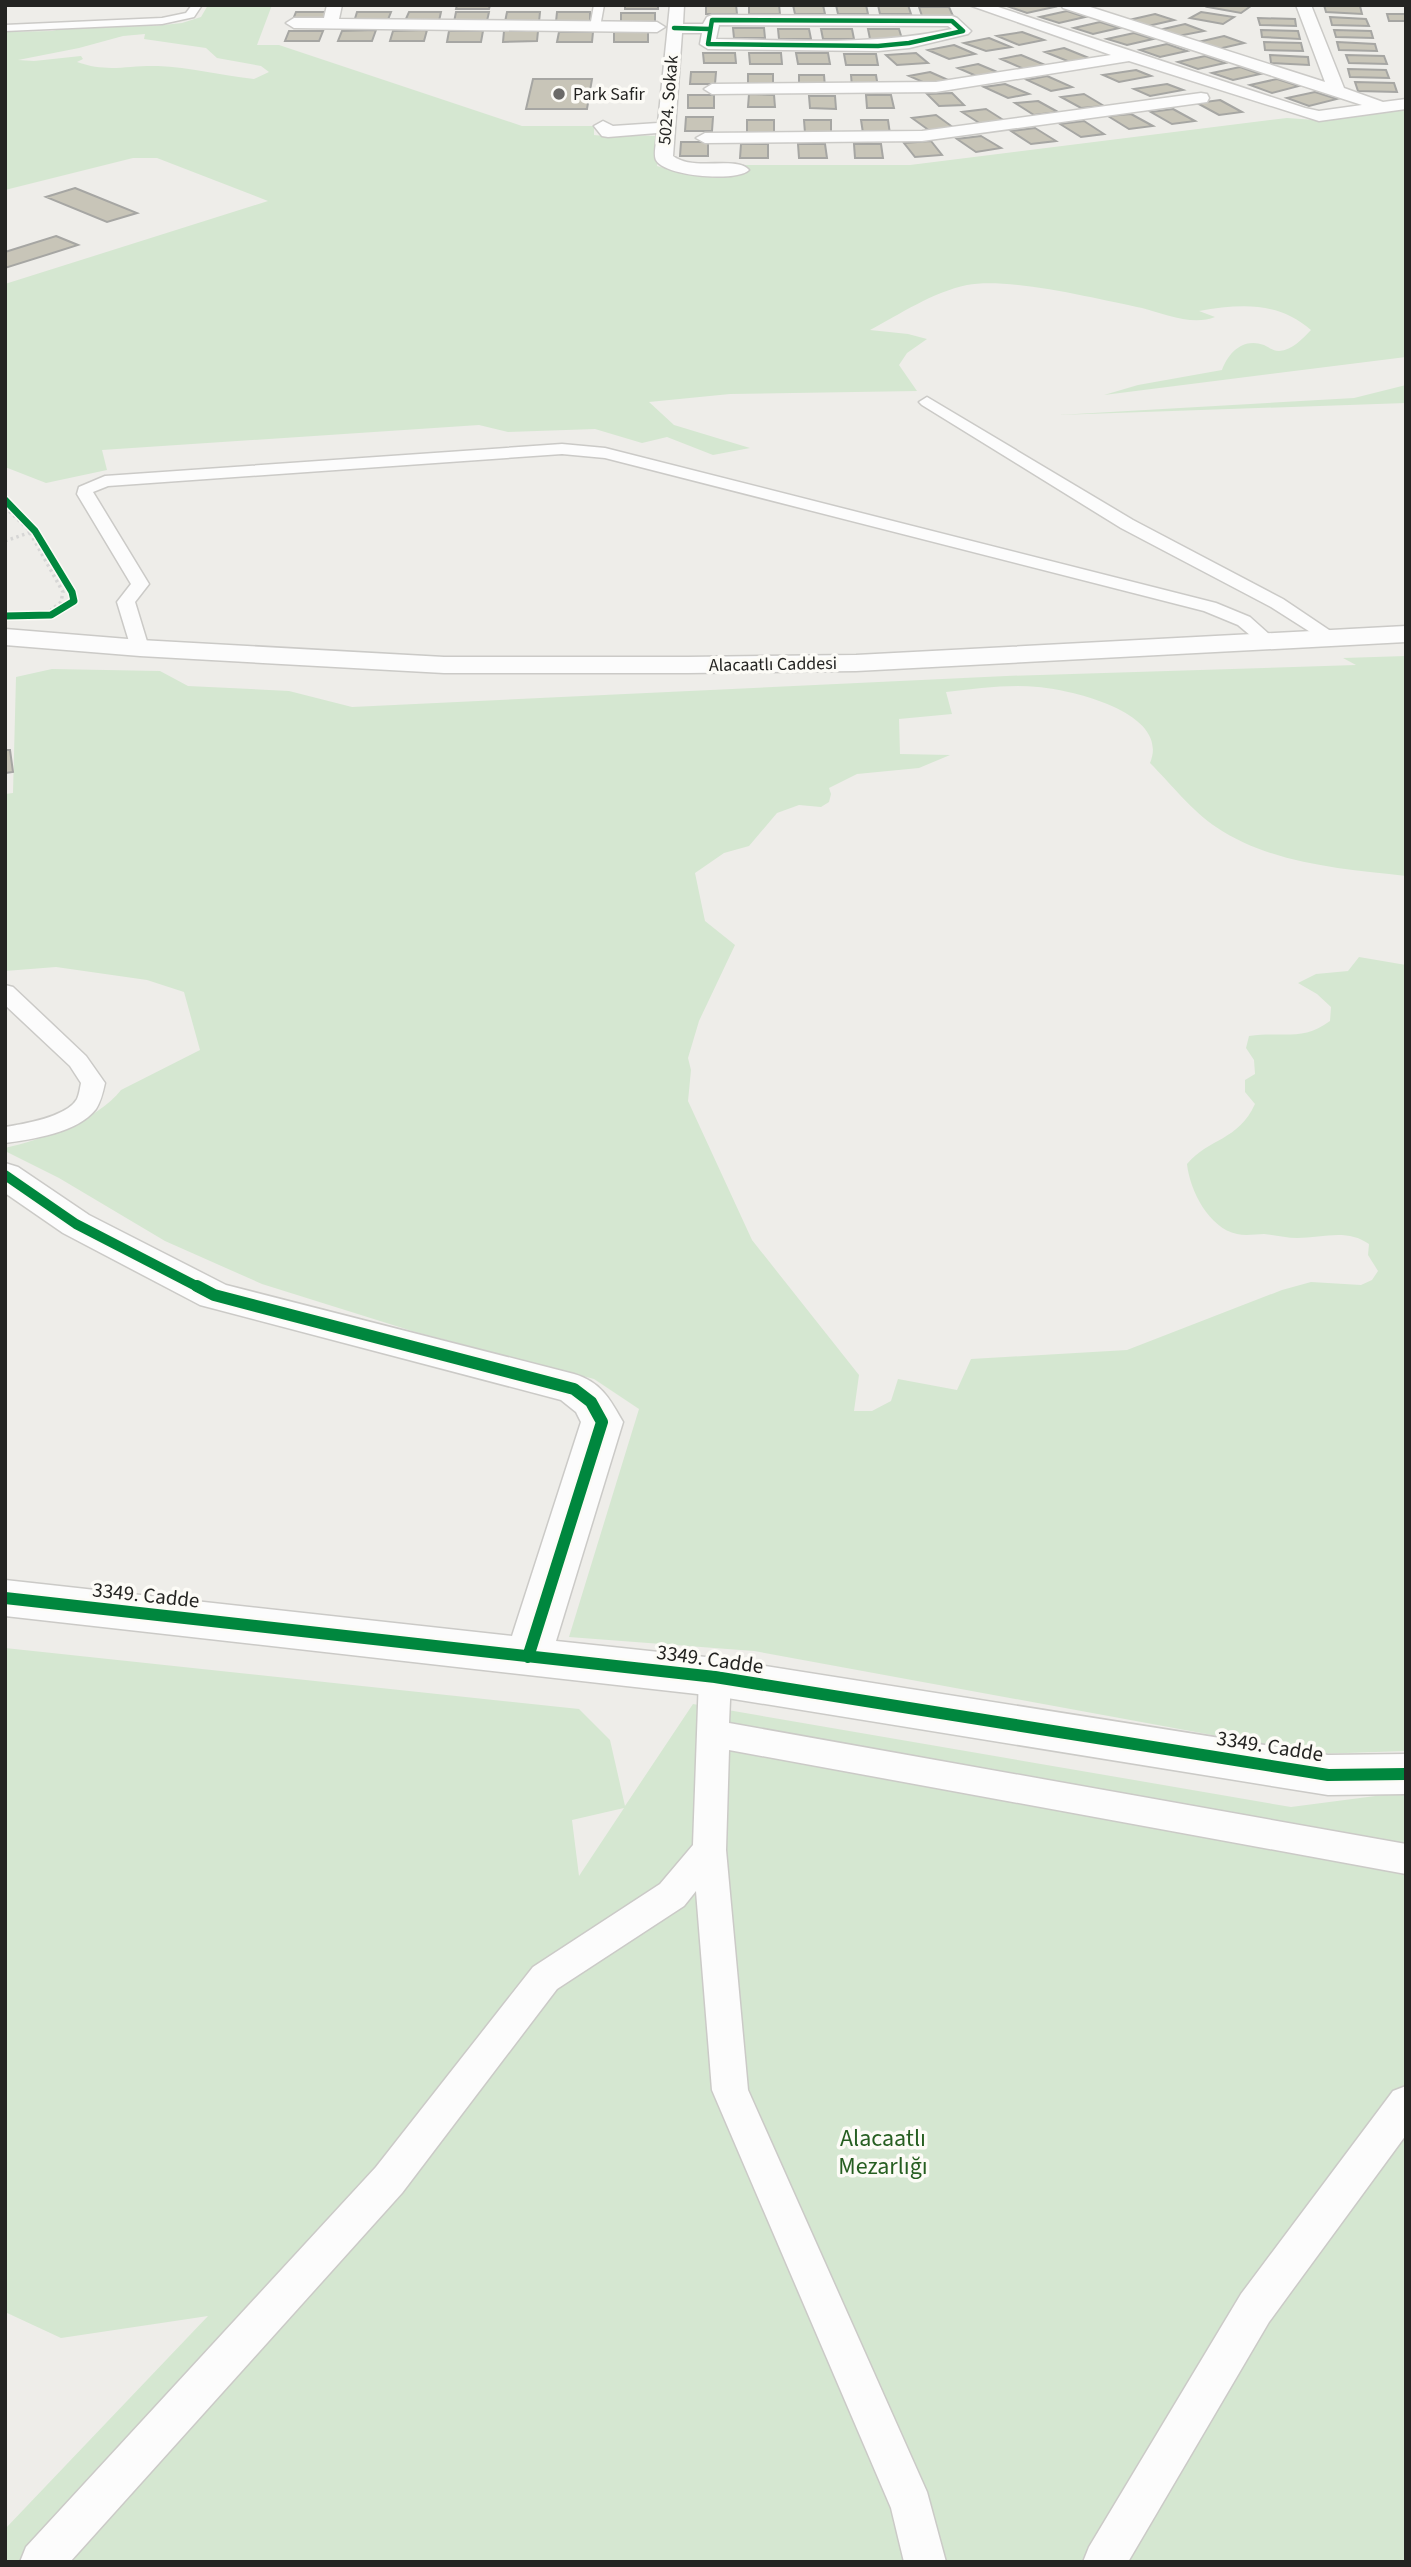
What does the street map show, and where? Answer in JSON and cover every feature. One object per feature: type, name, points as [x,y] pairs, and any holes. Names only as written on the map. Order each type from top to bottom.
[{"type":"street","points":[[330,23],[335,5]]},
{"type":"street","name":"5024. Sokak","points":[[677,5],[666,28],[668,127],[663,155],[669,163],[689,168],[740,170]]},
{"type":"street","points":[[976,5],[1301,112],[1319,116],[1406,104]]},
{"type":"street","points":[[1068,5],[1385,107]]},
{"type":"street","points":[[1303,5],[1337,91]]},
{"type":"street","points":[[1098,15],[1123,7]]},
{"type":"street","points":[[712,20],[952,21],[963,31],[909,43],[878,46],[708,44],[710,29],[712,20]]},
{"type":"street","points":[[294,23],[710,29]]},
{"type":"street","points":[[712,89],[936,87],[1131,56]]},
{"type":"street","points":[[1066,67],[1090,78]]},
{"type":"street","points":[[1125,94],[1149,106]]},
{"type":"street","points":[[705,138],[922,136],[1201,98]]},
{"type":"street","points":[[603,126],[608,132],[668,127]]},
{"type":"street","name":"Alacaatlı Caddesi","points":[[5,645],[140,649],[444,665],[674,665],[856,663],[1406,634]]},
{"type":"street","name":"Alacaatlı Caddesi","points":[[5,637],[140,649]]},
{"type":"street","points":[[5,1175],[76,1224],[214,1295],[575,1389],[591,1402],[602,1422],[528,1657]]},
{"type":"street","name":"3349. Cadde","points":[[5,1598],[715,1677],[1328,1775],[1406,1774]]},
{"type":"lane","points":[[5,28],[162,21],[190,15],[197,5]]},
{"type":"lane","points":[[595,27],[599,5]]},
{"type":"lane","points":[[41,26],[49,16]]},
{"type":"lane","points":[[927,402],[1127,524],[1277,603],[1332,638]]},
{"type":"lane","points":[[140,649],[126,602],[140,584],[85,494],[85,490],[91,486],[105,481],[562,449],[605,453],[1210,607],[1244,621],[1269,642]]},
{"type":"lane","points":[[5,992],[78,1061],[93,1083],[87,1104],[71,1115],[32,1131],[5,1135]]},
{"type":"lane","points":[[715,1677],[709,1850],[730,2090],[912,2507],[925,2562]]},
{"type":"lane","points":[[714,1734],[1406,1859]]},
{"type":"lane","points":[[41,2562],[389,2180],[545,1978],[673,1895],[709,1850]]},
{"type":"lane","points":[[1104,2562],[1255,2308],[1406,2104]]},
{"type":"path","points":[[5,500],[20,511],[72,592],[74,601],[60,613],[42,614]]},
{"type":"path","points":[[5,507],[33,532]]},
{"type":"path","points":[[5,541],[33,532]]},
{"type":"green space","points":[[208,5],[272,5],[257,45],[279,45],[522,126],[594,126],[594,135],[659,136],[657,166],[690,171],[746,169],[740,165],[910,165],[1287,118],[1316,120],[1406,107],[1406,357],[1104,395],[1138,385],[1222,370],[1237,348],[1249,343],[1279,351],[1289,349],[1311,330],[1272,309],[1229,307],[1199,311],[1215,317],[1188,320],[1054,290],[985,283],[954,288],[917,304],[870,330],[927,339],[907,353],[899,365],[917,391],[730,394],[649,402],[674,425],[750,448],[713,455],[667,437],[642,443],[595,429],[508,432],[479,425],[102,450],[107,470],[46,483],[5,467],[5,284],[268,201],[157,158],[133,158],[5,190],[5,32],[52,31],[68,27],[153,26],[182,23],[201,17]],"holes":[[[145,34],[144,39],[206,48],[217,58],[261,66],[269,72],[254,79],[170,67],[98,67],[77,62],[83,59],[81,56],[18,60],[123,36]]]},
{"type":"green space","points":[[1406,385],[1406,403],[1058,415],[1354,398]]},
{"type":"green space","points":[[1406,656],[1406,876],[1308,863],[1283,857],[1237,839],[1199,813],[1150,763],[1153,746],[1146,730],[1115,707],[1094,699],[1038,687],[980,688],[946,692],[952,714],[899,719],[900,754],[950,755],[919,768],[857,774],[829,788],[829,802],[821,807],[799,805],[777,813],[749,846],[724,853],[695,873],[705,921],[735,945],[699,1021],[688,1058],[691,1070],[688,1101],[752,1240],[859,1375],[854,1411],[872,1411],[891,1401],[898,1379],[957,1390],[971,1359],[1127,1350],[1282,1290],[1311,1282],[1361,1285],[1372,1280],[1378,1271],[1368,1255],[1369,1244],[1361,1239],[1343,1235],[1297,1238],[1264,1234],[1244,1235],[1227,1230],[1203,1207],[1192,1185],[1187,1164],[1240,1125],[1255,1104],[1245,1092],[1245,1080],[1255,1074],[1254,1060],[1246,1048],[1249,1036],[1301,1034],[1330,1021],[1331,1007],[1317,994],[1298,983],[1316,974],[1348,971],[1359,957],[1406,965],[1406,1751],[1316,1754],[754,1651],[569,1637],[639,1409],[594,1379],[412,1331],[262,1284],[165,1241],[59,1178],[5,1151],[5,1148],[35,1140],[84,1119],[111,1101],[121,1090],[200,1050],[184,992],[147,980],[56,967],[5,971],[5,794],[13,793],[16,677],[52,669],[160,671],[188,686],[289,691],[352,707],[1006,676],[1356,665],[1343,658]]},
{"type":"green space","name":"Alacaatlı Mezarlığı","points":[[5,1648],[579,1709],[610,1740],[625,1806],[693,1704],[1291,1807],[1406,1792],[1406,2562],[5,2562],[5,2529],[208,2316],[61,2338],[5,2312]],"holes":[[[624,1808],[579,1876],[572,1820]]]},
{"type":"building","points":[[457,5],[490,5],[489,9],[456,9]]},
{"type":"building","points":[[625,5],[658,5],[658,9],[625,9]]},
{"type":"building","points":[[706,5],[736,5],[737,14],[706,14]]},
{"type":"building","points":[[749,5],[779,5],[780,14],[749,14]]},
{"type":"building","points":[[793,5],[823,5],[825,14],[795,14]]},
{"type":"building","points":[[836,5],[866,5],[868,14],[838,14]]},
{"type":"building","points":[[878,5],[908,5],[911,14],[880,14]]},
{"type":"building","points":[[1324,5],[1360,6],[1362,14],[1326,12]]},
{"type":"building","points":[[1251,6],[1241,13],[1208,7]]},
{"type":"building","points":[[919,7],[949,7],[953,16],[922,16]]},
{"type":"building","points":[[1010,7],[1054,7],[1027,13]]},
{"type":"building","points":[[1067,11],[1085,17],[1059,23],[1040,17]]},
{"type":"building","points":[[296,12],[329,12],[325,22],[292,22]]},
{"type":"building","points":[[357,12],[391,12],[387,22],[354,22]]},
{"type":"building","points":[[409,12],[441,12],[439,21],[405,21]]},
{"type":"building","points":[[456,12],[489,12],[487,21],[454,22]]},
{"type":"building","points":[[507,12],[540,12],[539,22],[505,22]]},
{"type":"building","points":[[557,12],[590,12],[590,22],[556,22]]},
{"type":"building","points":[[1201,12],[1234,17],[1223,24],[1190,18]]},
{"type":"building","points":[[621,13],[655,13],[655,23],[621,23]]},
{"type":"building","points":[[1155,14],[1174,20],[1148,26],[1129,20]]},
{"type":"building","points":[[1387,14],[1406,14],[1406,21],[1389,21]]},
{"type":"building","points":[[1330,17],[1366,19],[1369,26],[1332,25]]},
{"type":"building","points":[[1258,18],[1295,19],[1296,26],[1260,25]]},
{"type":"building","points":[[1100,22],[1119,28],[1093,34],[1074,28]]},
{"type":"building","points":[[1185,24],[1204,31],[1178,36],[1159,30]]},
{"type":"building","points":[[733,28],[764,28],[765,38],[734,38]]},
{"type":"building","points":[[778,29],[809,29],[811,39],[779,39]]},
{"type":"building","points":[[821,29],[852,29],[854,39],[823,39]]},
{"type":"building","points":[[868,29],[899,29],[902,39],[870,39]]},
{"type":"building","points":[[376,30],[372,41],[338,41],[342,31]]},
{"type":"building","points":[[427,30],[424,41],[390,41],[393,31]]},
{"type":"building","points":[[1261,30],[1298,31],[1300,39],[1262,37]]},
{"type":"building","points":[[1334,30],[1371,31],[1373,38],[1336,37]]},
{"type":"building","points":[[289,31],[323,31],[319,41],[285,41]]},
{"type":"building","points":[[449,31],[483,31],[481,42],[447,42]]},
{"type":"building","points":[[504,31],[538,31],[537,41],[503,42]]},
{"type":"building","points":[[559,32],[593,32],[592,42],[557,42]]},
{"type":"building","points":[[614,32],[648,32],[648,42],[614,42]]},
{"type":"building","points":[[1022,32],[1044,40],[1019,45],[997,36]]},
{"type":"building","points":[[1134,33],[1153,39],[1127,45],[1107,39]]},
{"type":"building","points":[[1224,36],[1244,43],[1218,49],[1198,42]]},
{"type":"building","points":[[989,38],[1011,47],[986,51],[964,43]]},
{"type":"building","points":[[1264,42],[1301,43],[1303,51],[1265,50]]},
{"type":"building","points":[[1337,42],[1375,44],[1377,51],[1339,50]]},
{"type":"building","points":[[1167,44],[1187,51],[1160,57],[1140,50]]},
{"type":"building","points":[[954,45],[975,54],[949,59],[928,50]]},
{"type":"building","points":[[1064,48],[1089,58],[1070,62],[1045,52]]},
{"type":"building","points":[[703,53],[735,53],[736,63],[704,63]]},
{"type":"building","points":[[749,53],[781,53],[782,64],[750,64]]},
{"type":"building","points":[[796,53],[828,53],[830,64],[798,64]]},
{"type":"building","points":[[916,53],[928,63],[897,65],[886,55]]},
{"type":"building","points":[[844,54],[876,54],[878,65],[846,65]]},
{"type":"building","points":[[1021,55],[1045,65],[1024,69],[1001,59]]},
{"type":"building","points":[[1270,55],[1308,57],[1309,65],[1271,63]]},
{"type":"building","points":[[1346,55],[1384,56],[1387,64],[1349,63]]},
{"type":"building","points":[[1205,56],[1225,63],[1198,69],[1178,62]]},
{"type":"building","points":[[978,64],[1002,74],[981,78],[958,68]]},
{"type":"building","points":[[1240,67],[1260,74],[1233,80],[1212,73]]},
{"type":"building","points":[[1348,69],[1386,70],[1389,78],[1350,77]]},
{"type":"building","points":[[1136,70],[1151,76],[1119,82],[1103,75]]},
{"type":"building","points":[[691,72],[716,72],[715,84],[690,84]]},
{"type":"building","points":[[930,72],[953,82],[932,86],[909,76]]},
{"type":"building","points":[[748,74],[773,74],[773,86],[748,86]]},
{"type":"building","points":[[799,75],[824,75],[825,87],[799,87]]},
{"type":"building","points":[[851,75],[876,75],[878,87],[852,87]]},
{"type":"building","points":[[1047,76],[1072,87],[1051,91],[1027,80]]},
{"type":"building","name":"Park Safir","points":[[533,79],[592,79],[587,109],[526,109]]},
{"type":"building","points":[[1277,79],[1299,86],[1272,93],[1250,85]]},
{"type":"building","points":[[1355,82],[1394,83],[1397,92],[1358,91]]},
{"type":"building","points":[[1005,84],[1029,94],[1008,98],[984,87]]},
{"type":"building","points":[[1167,84],[1183,90],[1150,96],[1134,89]]},
{"type":"building","points":[[1315,92],[1337,99],[1309,106],[1287,98]]},
{"type":"building","points":[[952,93],[964,105],[939,106],[927,94]]},
{"type":"building","points":[[749,94],[774,95],[775,107],[748,107]]},
{"type":"building","points":[[1084,94],[1104,106],[1081,108],[1061,97]]},
{"type":"building","points":[[688,95],[714,95],[714,108],[688,108]]},
{"type":"building","points":[[866,95],[891,95],[894,108],[867,108]]},
{"type":"building","points":[[809,96],[835,96],[836,109],[810,108]]},
{"type":"building","points":[[1220,100],[1242,112],[1219,115],[1197,103]]},
{"type":"building","points":[[1038,101],[1058,112],[1034,115],[1015,103]]},
{"type":"building","points":[[986,109],[1005,121],[981,124],[962,112]]},
{"type":"building","points":[[1173,109],[1195,121],[1172,124],[1151,112]]},
{"type":"building","points":[[1131,114],[1153,126],[1129,129],[1108,116]]},
{"type":"building","points":[[936,115],[954,128],[930,131],[912,118]]},
{"type":"building","points":[[686,117],[713,117],[712,131],[685,131]]},
{"type":"building","points":[[747,120],[774,120],[774,133],[747,133]]},
{"type":"building","points":[[804,120],[831,120],[831,133],[805,133]]},
{"type":"building","points":[[861,120],[888,120],[890,134],[863,133]]},
{"type":"building","points":[[1084,121],[1104,134],[1081,137],[1060,124]]},
{"type":"building","points":[[1035,128],[1056,141],[1031,144],[1011,131]]},
{"type":"building","points":[[981,136],[1001,148],[976,152],[957,139]]},
{"type":"building","points":[[931,141],[942,155],[915,157],[904,143]]},
{"type":"building","points":[[681,142],[708,142],[708,156],[680,156]]},
{"type":"building","points":[[741,144],[768,144],[768,158],[740,158]]},
{"type":"building","points":[[798,144],[825,144],[827,158],[799,158]]},
{"type":"building","points":[[854,144],[881,144],[883,158],[855,158]]},
{"type":"building","points":[[75,188],[137,213],[107,222],[46,197]]},
{"type":"building","points":[[56,236],[78,245],[5,268],[5,252]]},
{"type":"building","points":[[5,750],[10,750],[13,772],[5,773]]},
{"type":"cycle path","points":[[674,28],[710,29],[712,20],[952,21],[963,31],[909,43],[878,46],[708,44],[710,29]]},
{"type":"cycle path","points":[[5,500],[35,531],[72,592],[74,601],[60,612],[51,615],[5,616]]},
{"type":"cycle path","points":[[5,1175],[76,1224],[214,1295],[574,1389],[591,1402],[602,1422],[528,1657]]},
{"type":"cycle path","points":[[5,1598],[715,1677],[1328,1775],[1406,1774]]},
{"type":"place","name":"Park Safir","points":[[559,94]]}]
